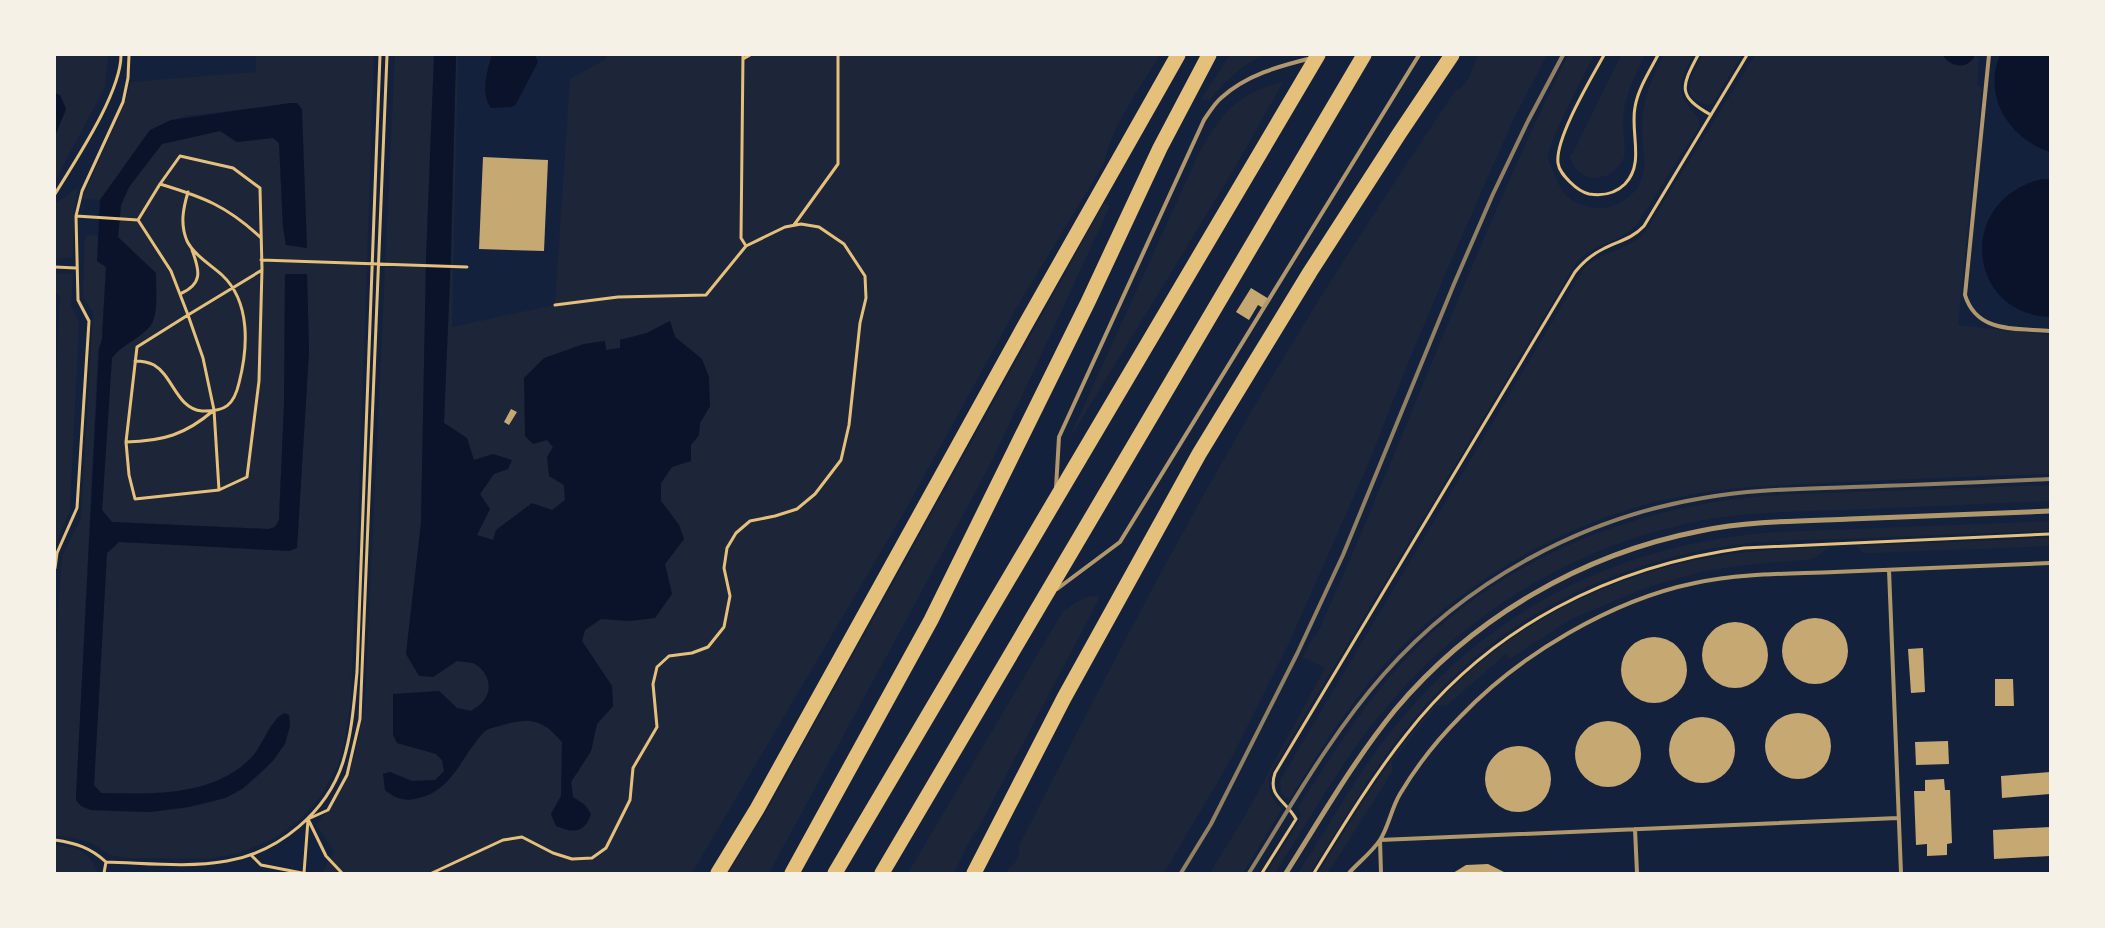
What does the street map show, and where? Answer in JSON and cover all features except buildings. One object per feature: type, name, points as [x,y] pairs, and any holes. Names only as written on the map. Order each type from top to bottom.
[{"type":"highway","points":[[718,873],[757,809],[1024,327],[1178,55]]},
{"type":"highway","points":[[792,873],[931,620],[1088,302],[1160,148],[1209,55]]},
{"type":"highway","points":[[835,873],[1318,55]]},
{"type":"highway","points":[[882,873],[1364,55]]},
{"type":"highway","points":[[974,873],[1064,698],[1199,454],[1310,272],[1452,55]]},
{"type":"highway","points":[[979,873],[987,850]]},
{"type":"street","points":[[1286,873],[1377,734],[1425,678],[1460,646],[1498,617],[1534,594],[1581,569],[1620,553],[1660,540],[1733,526],[1796,521],[2050,511]]},
{"type":"lane","points":[[1055,502],[1059,437],[1204,120],[1219,99],[1240,83],[1294,62],[1324,55]]},
{"type":"lane","points":[[1045,597],[1120,542],[1418,55]]},
{"type":"lane","points":[[1989,55],[1965,295],[1969,308],[1987,323],[2000,327],[2050,331]]},
{"type":"lane","points":[[1349,873],[1380,840],[1399,795],[1428,754],[1461,716],[1498,683],[1540,651],[1576,628],[1655,594],[1695,583],[1748,576],[2050,563]]},
{"type":"lane","points":[[1889,570],[1901,873]]},
{"type":"lane","points":[[1380,840],[1898,818]]},
{"type":"lane","points":[[1635,829],[1636,873]]},
{"type":"lane","points":[[1380,840],[1381,873]]},
{"type":"path","points":[[55,194],[83,148],[110,96],[121,61],[121,55]]},
{"type":"path","points":[[55,568],[56,553],[78,508],[89,321],[78,300],[76,216],[82,191],[123,102],[128,78],[129,55]]},
{"type":"path","points":[[250,855],[261,864],[303,873],[308,819],[334,784],[348,744],[354,704],[380,55]]},
{"type":"path","points":[[55,840],[85,847],[95,852],[106,862],[212,863],[250,855],[281,840],[308,819],[328,810],[347,775],[360,719],[387,55]]},
{"type":"path","points":[[746,246],[741,238],[743,57],[750,55]]},
{"type":"path","points":[[793,225],[838,164],[838,55]]},
{"type":"path","points":[[1604,55],[1562,140],[1558,166],[1576,188],[1586,193],[1607,195],[1624,185],[1634,171],[1636,149],[1633,119],[1635,106],[1640,88],[1658,55]]},
{"type":"path","points":[[1698,55],[1684,84],[1686,96],[1692,103],[1712,115]]},
{"type":"path","points":[[1262,873],[1296,819],[1274,791],[1272,784],[1275,773],[1575,272],[1588,257],[1635,235],[1644,226],[1747,55]]},
{"type":"path","points":[[138,220],[180,156],[233,168],[260,188],[262,269],[259,381],[247,478],[219,490],[135,499],[129,475],[126,442],[137,347],[262,269]]},
{"type":"path","points":[[160,184],[188,192],[218,205],[240,219],[261,238]]},
{"type":"path","points":[[180,294],[194,287],[197,283],[198,263],[186,240],[183,225],[183,212],[188,192]]},
{"type":"path","points":[[76,216],[138,220]]},
{"type":"path","points":[[138,220],[171,271],[203,358],[214,410],[219,490]]},
{"type":"path","points":[[434,872],[503,840],[522,837],[553,853],[572,859],[592,858],[606,848],[630,800],[633,768],[656,727],[653,684],[657,666],[669,656],[692,653],[708,646],[724,627],[730,596],[724,568],[727,548],[736,532],[750,521],[797,509],[815,494],[840,460],[849,425],[860,323],[866,298],[865,276],[844,244],[819,227],[800,224],[793,225],[746,246],[706,295],[618,297],[555,305]]},
{"type":"path","points":[[135,361],[154,365],[168,380],[181,399],[192,408],[201,411],[214,410],[234,401],[245,357],[244,318],[238,298],[224,277],[192,249]]},
{"type":"path","points":[[261,260],[372,262],[467,267]]},
{"type":"path","points":[[55,267],[76,268]]},
{"type":"path","points":[[126,442],[152,441],[172,437],[196,424],[214,410]]},
{"type":"path","points":[[1314,873],[1395,749],[1436,698],[1496,646],[1536,619],[1577,596],[1621,577],[1666,563],[1736,549],[2050,534]]},
{"type":"path","points":[[308,819],[326,856],[342,873]]},
{"type":"path","points":[[104,873],[106,862]]},
{"type":"shaded area","points":[[55,55],[108,55],[105,87],[55,181],[55,136],[66,109],[60,95],[55,93]]},
{"type":"shaded area","points":[[256,55],[374,55],[351,698],[346,732],[338,765],[321,796],[300,819],[277,837],[240,853],[208,859],[127,858],[110,855],[92,843],[55,836],[55,662],[62,556],[81,519],[93,312],[83,297],[85,235],[99,236],[97,261],[106,267],[102,339],[98,349],[76,800],[84,808],[107,811],[158,811],[195,806],[228,796],[250,783],[272,761],[287,736],[290,726],[278,716],[263,743],[251,758],[235,771],[218,780],[200,786],[161,793],[101,793],[94,785],[107,553],[119,542],[297,547],[309,351],[307,275],[285,275],[284,404],[279,520],[275,527],[269,529],[112,522],[102,510],[112,358],[117,351],[150,326],[118,237],[121,205],[129,187],[162,144],[220,131],[237,142],[273,138],[279,143],[283,227],[286,245],[297,103],[184,116],[150,130],[100,200],[82,199],[125,102],[131,82],[256,72]]},
{"type":"shaded area","points":[[395,55],[434,55],[426,259],[421,523],[406,654],[433,677],[457,661],[473,663],[485,673],[489,687],[485,699],[472,711],[457,708],[439,691],[397,743],[436,754],[442,760],[444,772],[435,780],[412,781],[390,772],[384,774],[385,789],[431,795],[485,730],[522,720],[537,722],[550,729],[562,742],[561,796],[551,814],[556,826],[573,831],[585,825],[591,814],[585,805],[573,797],[571,782],[591,751],[597,724],[613,706],[612,686],[582,641],[585,630],[601,618],[630,621],[672,594],[665,564],[684,539],[679,525],[661,501],[661,483],[672,467],[691,461],[691,445],[699,435],[700,423],[710,406],[702,359],[675,337],[670,321],[648,333],[620,339],[621,348],[606,350],[604,341],[584,344],[544,359],[548,440],[556,453],[561,468],[565,500],[553,510],[493,540],[477,535],[490,509],[480,494],[494,473],[508,469],[473,460],[467,438],[444,423],[456,55],[458,55],[452,327],[555,305],[570,79],[606,59],[607,55],[1160,55],[1120,121],[1104,163],[1017,307],[906,509],[692,873],[322,873],[334,851],[316,825],[337,796],[351,766],[356,751],[365,700]]},
{"type":"shaded area","points":[[434,55],[456,55],[444,423],[467,438],[474,460],[493,454],[512,460],[508,469],[494,474],[480,494],[490,509],[477,535],[493,540],[496,530],[532,503],[552,510],[565,500],[564,485],[549,476],[547,457],[553,447],[547,440],[533,444],[525,436],[524,378],[544,358],[584,344],[605,341],[606,350],[620,348],[620,340],[647,333],[670,321],[675,337],[702,359],[709,377],[710,406],[700,423],[699,435],[691,445],[691,461],[672,467],[661,483],[661,501],[679,525],[684,539],[665,564],[672,594],[655,618],[630,621],[601,619],[585,630],[582,641],[612,686],[613,706],[597,724],[591,751],[571,782],[573,797],[585,805],[591,814],[585,825],[573,831],[556,826],[551,814],[561,796],[562,742],[542,724],[535,722],[512,722],[486,731],[476,741],[449,780],[431,794],[405,800],[393,796],[385,790],[383,774],[390,772],[412,781],[435,780],[444,771],[442,760],[436,754],[397,743],[393,735],[393,694],[439,691],[457,708],[471,711],[485,699],[489,687],[485,673],[473,663],[457,661],[433,677],[419,676],[406,654],[421,523],[426,259]]},
{"type":"shaded area","points":[[492,55],[535,55],[538,62],[516,104],[512,107],[491,108],[488,102],[485,89]]},
{"type":"shaded area","points":[[1230,55],[1264,55],[1234,74],[1210,100],[1201,99]]},
{"type":"shaded area","points":[[1479,55],[1547,55],[1515,116],[1483,188],[1481,188],[1481,193],[1444,277],[1442,277],[1442,282],[1369,462],[1289,643],[1230,761],[1164,873],[1005,873],[1018,858],[1019,846],[1101,686],[1185,528],[1244,424],[1374,214],[1455,91],[1468,80]]},
{"type":"shaded area","points":[[1568,55],[1594,55],[1560,124],[1549,151],[1548,159],[1566,196],[1576,202],[1596,208],[1608,207],[1625,200],[1634,192],[1639,184],[1644,169],[1642,117],[1652,81],[1664,55],[1693,55],[1684,74],[1681,88],[1685,102],[1699,118],[1699,127],[1637,224],[1623,235],[1590,251],[1576,263],[1271,772],[1269,777],[1270,792],[1282,809],[1243,873],[1210,873],[1245,816],[1325,668],[1303,657],[1314,635],[1316,636],[1348,564],[1501,199]]},
{"type":"shaded area","points":[[1621,55],[1645,55],[1631,85],[1624,110],[1624,157],[1612,173],[1604,177],[1586,176],[1573,164],[1570,154],[1572,155]]},
{"type":"shaded area","points":[[1703,55],[1742,55],[1712,104],[1707,105],[1692,96],[1690,90],[1692,77]]},
{"type":"shaded area","points":[[1755,55],[1943,55],[1946,60],[1973,60],[1975,56],[1979,58],[1977,86],[1982,87],[1958,325],[2050,335],[2050,474],[1764,486],[1724,490],[1683,496],[1644,505],[1604,518],[1565,534],[1527,553],[1491,575],[1456,599],[1424,625],[1395,653],[1351,705],[1289,800],[1281,793],[1280,780],[1585,267],[1600,257],[1631,243],[1645,232]]},
{"type":"shaded area","points":[[1943,55],[1975,55],[1968,63],[1959,66],[1950,63]]},
{"type":"shaded area","points":[[2000,55],[2050,55],[2050,152],[2036,146],[2023,137],[2012,127],[2003,114],[1997,101],[1995,86],[1995,71]]},
{"type":"shaded area","points":[[1283,82],[1233,171],[1067,443],[1206,141],[1222,117],[1241,100],[1267,87]]},
{"type":"shaded area","points":[[55,93],[60,95],[66,109],[55,136]]},
{"type":"shaded area","points":[[297,103],[302,109],[307,248],[286,245],[283,227],[279,143],[273,138],[237,142],[220,131],[162,144],[129,187],[121,205],[118,237],[156,273],[156,311],[153,321],[146,331],[122,348],[112,358],[102,510],[112,522],[269,529],[275,527],[279,520],[284,404],[285,274],[307,274],[309,351],[297,548],[289,551],[119,542],[107,553],[94,785],[101,793],[161,793],[200,786],[219,780],[236,771],[251,758],[275,721],[285,713],[289,715],[290,726],[285,744],[272,762],[242,789],[225,798],[188,807],[151,812],[91,810],[81,806],[76,800],[76,796],[99,349],[102,339],[106,267],[97,261],[100,200],[150,130],[171,120]]},
{"type":"shaded area","points":[[2042,179],[2050,179],[2050,317],[2022,311],[2001,297],[1988,277],[1982,254],[1985,231],[1995,209],[2014,191]]},
{"type":"shaded area","points":[[78,187],[74,215],[73,257],[55,260],[55,204]]},
{"type":"shaded area","points":[[1104,203],[1110,206],[990,465],[769,873],[728,873],[767,810]]},
{"type":"shaded area","points":[[55,273],[73,274],[71,306],[79,322],[70,510],[55,547],[55,392],[60,297],[55,291]]},
{"type":"shaded area","points":[[2050,485],[2050,501],[1782,512],[1704,520],[1642,536],[1601,550],[1561,569],[1522,590],[1486,614],[1419,671],[1389,704],[1358,744],[1329,786],[1275,873],[1266,873],[1299,822],[1301,814],[1298,807],[1347,732],[1388,679],[1434,631],[1468,604],[1504,579],[1543,557],[1583,539],[1624,524],[1666,512],[1727,500],[1799,494]]},
{"type":"shaded area","points":[[2050,521],[2050,531],[1790,540],[1742,544],[1699,551],[1656,562],[1574,593],[1536,614],[1499,638],[1465,666],[1433,697],[1398,738],[1310,873],[1298,873],[1382,742],[1434,683],[1475,646],[1519,615],[1565,588],[1615,567],[1666,550],[1720,539],[1776,532]]},
{"type":"shaded area","points":[[2050,538],[2050,546],[1863,553],[1857,546]]},
{"type":"shaded area","points":[[1830,547],[1813,559],[1737,566],[1701,572],[1648,587],[1571,619],[1510,659],[1506,654],[1446,706],[1437,705],[1398,753],[1392,763],[1392,772],[1328,873],[1318,873],[1385,769],[1430,711],[1458,682],[1523,631],[1558,610],[1595,592],[1673,565],[1742,553]]},
{"type":"shaded area","points":[[1089,596],[1100,597],[954,873],[908,873],[1062,613],[1075,603]]},
{"type":"shaded area","points":[[55,845],[82,851],[91,860],[97,873],[55,873]]},
{"type":"railway","points":[[1181,873],[1211,824],[1297,654],[1343,555],[1493,194],[1528,121],[1563,55]]},
{"type":"railway","points":[[1249,873],[1329,746],[1346,721],[1384,674],[1416,641],[1451,610],[1489,583],[1529,559],[1571,538],[1614,521],[1658,507],[1721,495],[1778,490],[2050,479]]}]
